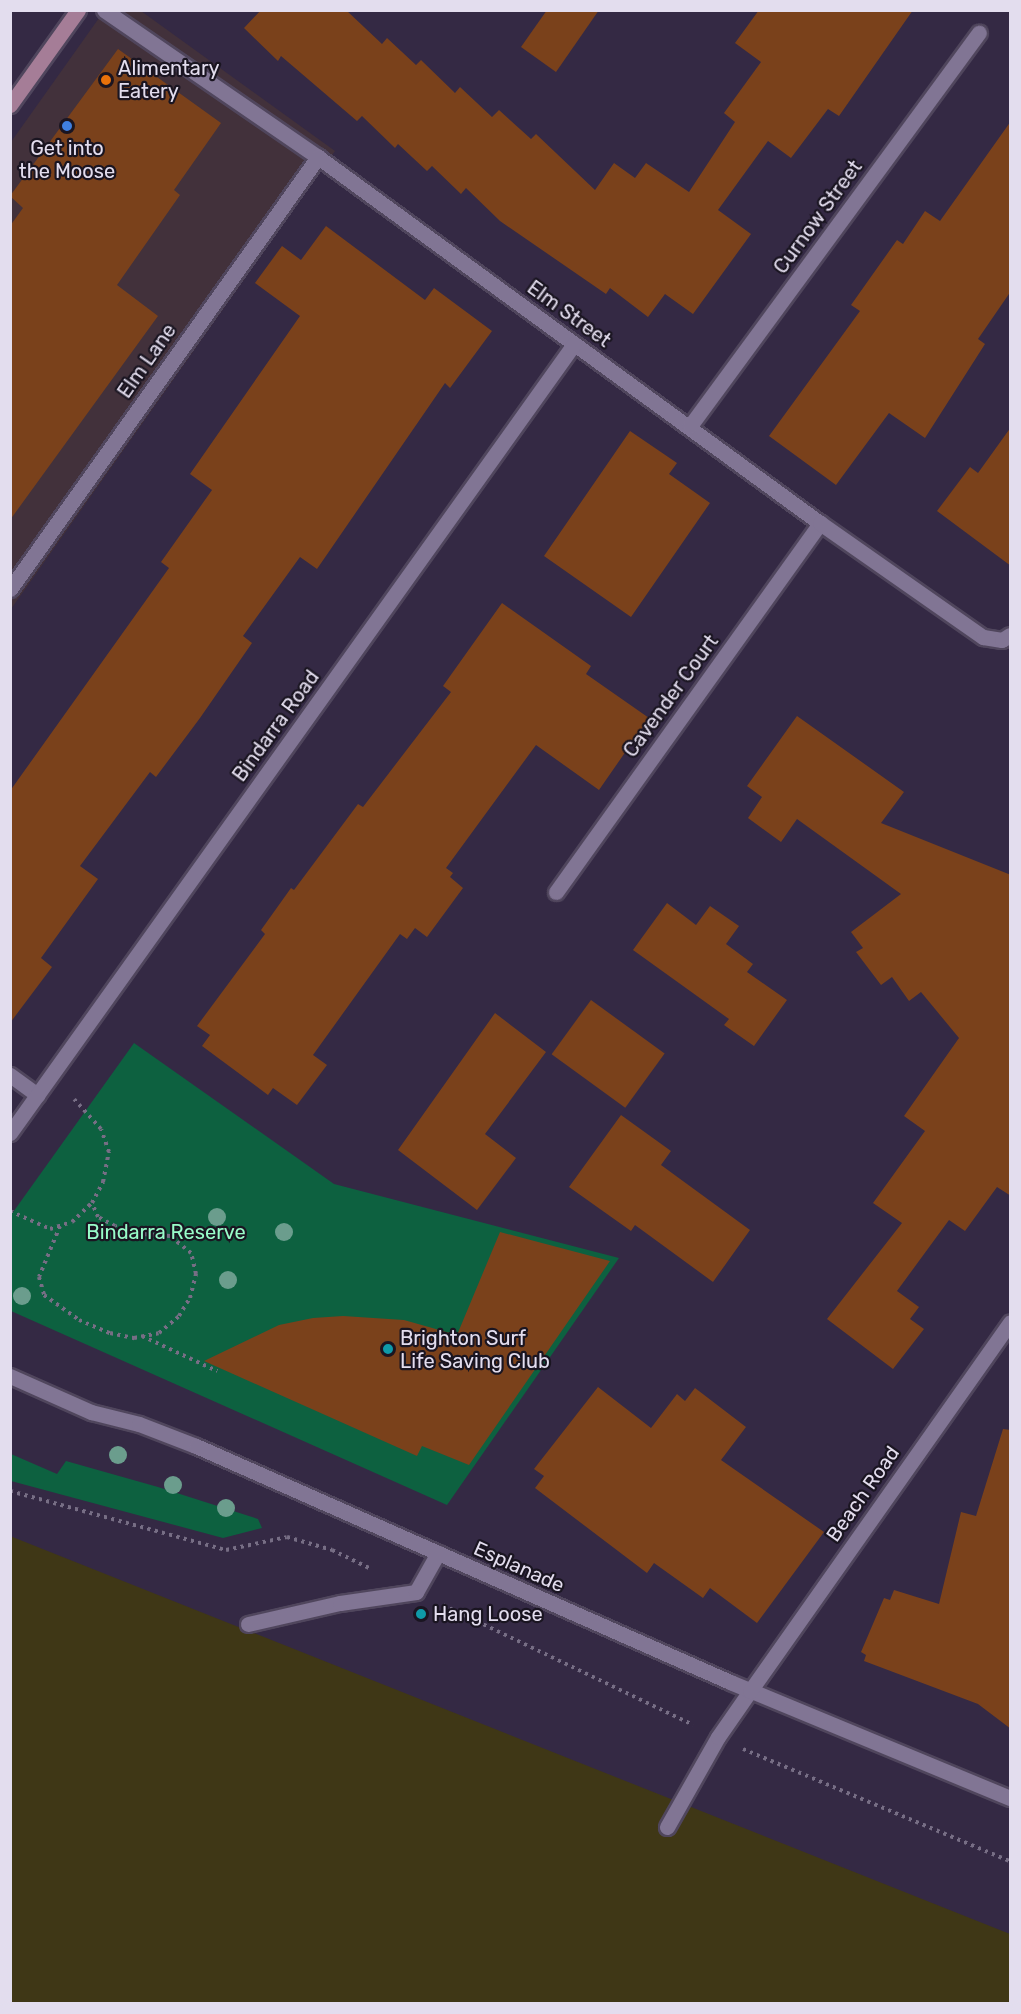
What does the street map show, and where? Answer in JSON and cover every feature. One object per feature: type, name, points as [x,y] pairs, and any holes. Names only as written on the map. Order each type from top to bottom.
[{"type":"street","points":[[10,105],[78,10]]},
{"type":"street","name":"Elm Street","points":[[104,10],[318,157],[820,523],[983,637],[1002,640],[1011,634]]},
{"type":"street","name":"Curnow Street","points":[[690,426],[979,33]]},
{"type":"street","name":"Elm Lane","points":[[10,589],[318,157]]},
{"type":"street","name":"Bindarra Road","points":[[10,1133],[574,344]]},
{"type":"street","name":"Cavender Court","points":[[556,892],[820,523]]},
{"type":"street","points":[[10,1075],[38,1095]]},
{"type":"street","name":"Beach Road","points":[[667,1827],[718,1737],[1011,1322]]},
{"type":"street","name":"Esplanade","points":[[10,1376],[91,1412],[139,1424],[196,1446],[750,1691],[1011,1798]]},
{"type":"street","points":[[248,1624],[340,1603],[417,1592],[438,1553]]},
{"type":"path","points":[[10,1211],[50,1229],[72,1222],[92,1203],[103,1182],[109,1152],[101,1129],[74,1099]]},
{"type":"path","points":[[60,1226],[39,1277],[44,1295],[79,1320],[110,1333],[142,1336],[159,1333],[179,1316],[190,1298],[196,1274],[191,1253],[171,1236],[138,1234],[115,1226],[98,1217],[92,1203]]},
{"type":"path","points":[[142,1336],[217,1371]]},
{"type":"path","points":[[10,1491],[226,1550],[287,1537],[332,1550],[718,1737],[1011,1861]]},
{"type":"shaded area","points":[[104,11],[141,11],[335,151],[11,609],[11,142]]},
{"type":"green space","name":"Bindarra Reserve","points":[[134,1043],[334,1184],[619,1258],[447,1505],[11,1311],[11,1215]]},
{"type":"green space","points":[[11,1454],[57,1474],[66,1461],[158,1487],[258,1519],[262,1528],[223,1538],[11,1481]]},
{"type":"sand","points":[[10,1536],[1010,1934],[1010,2003],[11,2003]]},
{"type":"building","points":[[261,10],[346,10],[382,44],[387,38],[416,65],[421,60],[455,93],[460,87],[492,117],[499,110],[531,139],[536,134],[595,190],[614,163],[635,178],[646,163],[689,192],[735,122],[724,113],[761,62],[735,43],[759,10],[913,10],[839,116],[828,109],[791,158],[768,141],[718,210],[751,234],[693,314],[665,294],[648,317],[610,288],[606,294],[500,221],[466,188],[461,194],[432,166],[427,171],[398,144],[395,148],[362,116],[357,121],[281,56],[278,61],[244,28]]},
{"type":"building","points":[[547,10],[599,10],[556,72],[521,47]]},
{"type":"building","points":[[118,49],[221,123],[174,190],[180,195],[117,285],[158,316],[10,520],[10,226],[23,208],[10,196]]},
{"type":"building","points":[[1011,121],[1011,291],[978,339],[985,344],[925,438],[889,413],[836,485],[769,436],[860,311],[851,305],[897,240],[903,244],[925,211],[940,221]]},
{"type":"building","points":[[326,226],[425,300],[434,288],[492,331],[450,388],[445,383],[317,569],[300,557],[243,636],[252,643],[200,718],[156,777],[150,772],[80,866],[98,879],[41,958],[52,967],[10,1023],[10,791],[169,568],[161,562],[212,490],[190,474],[300,316],[255,283],[282,246],[301,260]]},
{"type":"building","points":[[1011,427],[1011,566],[937,511],[970,467],[978,473]]},
{"type":"building","points":[[630,431],[677,463],[669,474],[710,503],[631,617],[544,556]]},
{"type":"building","points":[[502,603],[591,666],[586,674],[649,718],[599,790],[536,745],[446,868],[453,873],[450,877],[463,888],[427,937],[415,928],[407,939],[400,934],[313,1055],[327,1065],[297,1105],[273,1088],[268,1095],[202,1046],[210,1035],[197,1026],[265,934],[261,930],[291,888],[294,890],[358,804],[363,807],[451,692],[443,686]]},
{"type":"building","points":[[797,716],[904,792],[881,823],[1011,875],[1011,1196],[997,1187],[965,1231],[949,1220],[897,1291],[919,1307],[910,1319],[924,1329],[893,1369],[827,1319],[902,1223],[873,1203],[925,1131],[904,1116],[959,1038],[921,992],[909,1001],[892,977],[881,985],[856,952],[863,948],[851,932],[901,894],[797,819],[781,842],[748,818],[762,797],[747,786]]},
{"type":"building","points":[[667,903],[696,925],[710,906],[739,926],[726,944],[753,964],[747,972],[787,1000],[754,1046],[724,1025],[729,1019],[633,950]]},
{"type":"building","points":[[591,1000],[665,1053],[625,1108],[552,1054]]},
{"type":"building","points":[[495,1013],[546,1052],[485,1134],[516,1158],[477,1210],[398,1150]]},
{"type":"building","points":[[621,1115],[671,1151],[661,1165],[750,1230],[713,1282],[635,1225],[631,1231],[569,1187]]},
{"type":"building","name":"Brighton Surf Life Saving Club","points":[[500,1232],[610,1261],[469,1465],[422,1446],[417,1456],[204,1361],[279,1325],[313,1318],[343,1316],[404,1320],[457,1335]]},
{"type":"building","points":[[598,1387],[651,1428],[677,1394],[685,1401],[695,1388],[746,1427],[721,1460],[824,1532],[757,1623],[710,1588],[703,1598],[654,1563],[647,1573],[535,1488],[544,1476],[534,1469]]},
{"type":"building","points":[[1003,1429],[1011,1430],[1011,1729],[978,1704],[864,1661],[866,1655],[861,1652],[884,1598],[890,1600],[894,1590],[939,1604],[961,1512],[976,1516]]},
{"type":"place","name":"Alimentary Eatery","points":[[106,80]]},
{"type":"place","name":"Get into the Moose","points":[[67,126]]},
{"type":"place","name":"Brighton Surf Life Saving Club","points":[[388,1349]]},
{"type":"place","name":"Hang Loose","points":[[421,1614]]}]
